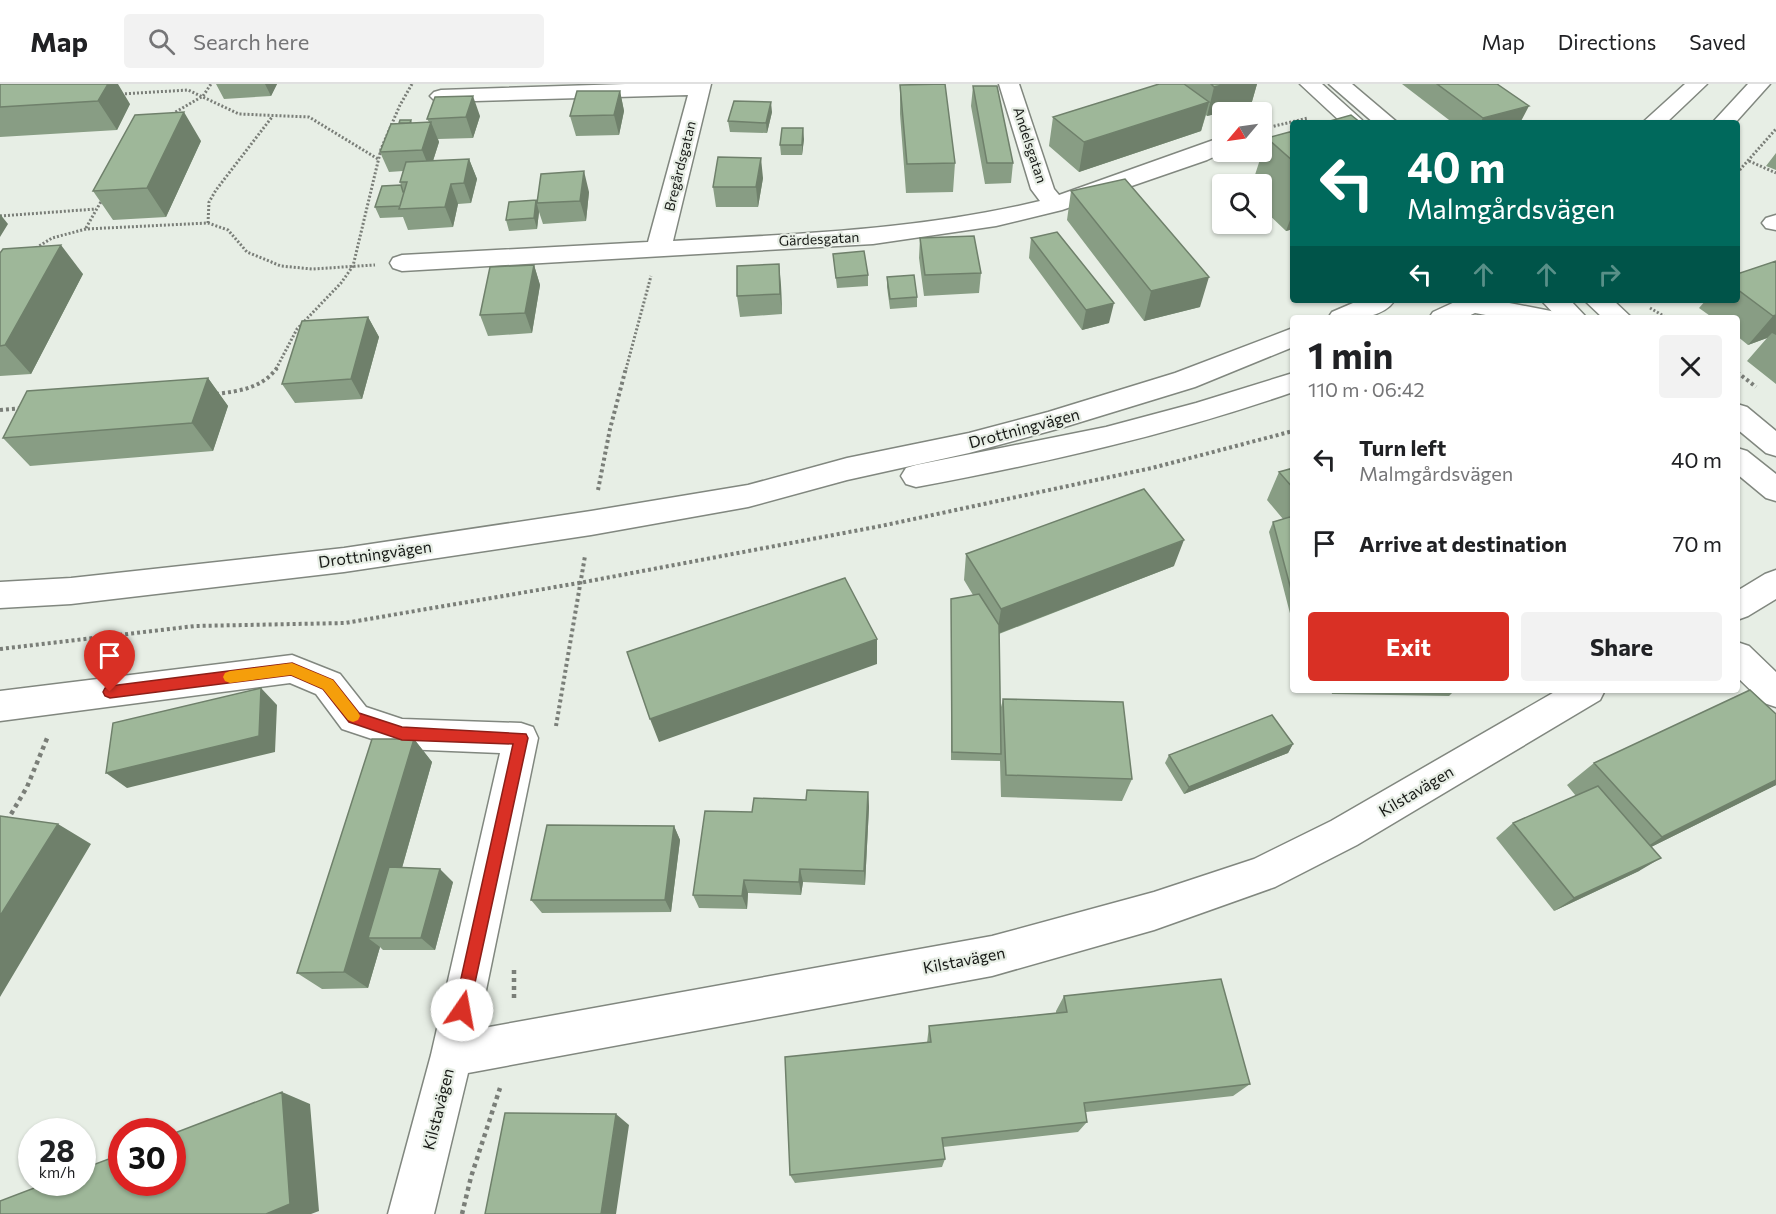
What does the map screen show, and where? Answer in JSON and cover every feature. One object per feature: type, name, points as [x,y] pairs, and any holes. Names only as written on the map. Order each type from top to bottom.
[{"type":"street","name":"Andelsgatan","points":[[1009,84],[1043,189],[1054,205]]},
{"type":"street","points":[[1313,87],[1340,84],[1383,120]]},
{"type":"street","points":[[1656,120],[1697,84]]},
{"type":"street","points":[[1726,120],[1760,84]]},
{"type":"street","points":[[441,96],[700,86]]},
{"type":"street","name":"Bregårdsgatan","points":[[659,248],[700,86]]},
{"type":"street","points":[[1313,87],[1351,120]]},
{"type":"street","name":"Gärdesgatan","points":[[402,263],[873,237],[996,219],[1054,205],[1212,149]]},
{"type":"street","points":[[1348,315],[1375,303]]},
{"type":"street","points":[[1448,315],[1474,303]]},
{"type":"street","points":[[1480,303],[1534,315]]},
{"type":"street","points":[[1557,303],[1571,315]]},
{"type":"street","points":[[1601,303],[1615,315]]},
{"type":"street","name":"Drottningvägen","points":[[748,496],[1051,421],[1185,380],[1290,339]]},
{"type":"street","name":"Drottningvägen","points":[[0,596],[71,591],[344,560],[591,523],[748,496],[859,486],[998,461],[1152,425],[1232,403],[1290,383]]},
{"type":"street","points":[[1740,416],[1776,446]]},
{"type":"street","points":[[1740,460],[1776,490]]},
{"type":"street","points":[[1740,605],[1776,583]]},
{"type":"street","points":[[1740,659],[1776,693]]},
{"type":"street","points":[[0,706],[292,669],[328,684],[354,718],[402,734],[521,738],[452,1055]]},
{"type":"street","name":"Kilstavägen","points":[[411,1214],[452,1055],[992,956],[1154,911],[1262,874],[1344,833],[1583,693]]},
{"type":"path","points":[[164,119],[203,96],[212,84]]},
{"type":"path","points":[[210,394],[243,391],[266,380],[274,372],[297,329],[347,279],[353,266],[378,159],[397,107],[412,84]]},
{"type":"path","points":[[119,94],[188,90],[239,114],[309,117],[378,159]]},
{"type":"path","points":[[208,223],[209,202],[216,190],[272,116]]},
{"type":"path","points":[[1303,120],[1312,118]]},
{"type":"path","points":[[1272,127],[1290,123]]},
{"type":"path","points":[[1740,170],[1776,129]]},
{"type":"path","points":[[1749,161],[1776,173]]},
{"type":"path","points":[[86,229],[106,193]]},
{"type":"path","points":[[0,216],[97,209]]},
{"type":"path","points":[[34,250],[52,238],[86,229],[208,223],[228,230],[240,246],[256,258],[281,266],[312,269],[402,263]]},
{"type":"path","points":[[0,410],[23,408]]},
{"type":"path","points":[[0,650],[195,626],[345,623],[579,583],[915,519],[1152,468],[1290,432]]},
{"type":"path","points":[[5,823],[27,787],[65,698]]},
{"type":"building","points":[[0,84],[108,84],[98,101],[0,107]]},
{"type":"building","points":[[945,84],[955,163],[907,164],[900,85]]},
{"type":"building","points":[[1159,84],[1184,84],[1209,102],[1084,142],[1053,117]]},
{"type":"building","points":[[1437,84],[1497,84],[1529,106],[1483,118]]},
{"type":"building","points":[[973,86],[997,86],[1013,163],[987,163]]},
{"type":"building","points":[[577,91],[620,91],[614,115],[570,116]]},
{"type":"building","points":[[473,96],[466,117],[427,119],[435,97]]},
{"type":"building","points":[[734,101],[771,102],[766,123],[728,121]]},
{"type":"building","points":[[184,112],[147,188],[93,191],[135,115]]},
{"type":"building","points":[[1351,115],[1357,120],[1334,120]]},
{"type":"building","points":[[400,120],[411,120],[410,123],[399,123]]},
{"type":"building","points":[[431,122],[422,150],[380,152],[391,124]]},
{"type":"building","points":[[782,128],[803,128],[802,145],[780,145]]},
{"type":"building","points":[[1290,132],[1290,158],[1272,142],[1272,137]]},
{"type":"building","points":[[718,157],[761,158],[756,187],[713,187]]},
{"type":"building","points":[[469,159],[464,183],[451,184],[445,207],[399,209],[407,182],[400,182],[406,162]]},
{"type":"building","points":[[584,171],[580,201],[537,203],[541,174]]},
{"type":"building","points":[[1125,179],[1209,277],[1151,291],[1071,191]]},
{"type":"building","points":[[401,185],[404,192],[400,206],[375,207],[382,186]]},
{"type":"building","points":[[536,200],[534,218],[506,220],[509,202]]},
{"type":"building","points":[[1057,232],[1114,303],[1086,310],[1031,238]]},
{"type":"building","points":[[974,236],[981,273],[925,275],[920,238]]},
{"type":"building","points":[[61,245],[5,345],[0,346],[0,253],[3,249]]},
{"type":"building","points":[[864,251],[868,275],[836,278],[833,254]]},
{"type":"building","points":[[1776,261],[1776,315],[1773,316],[1740,291],[1740,273]]},
{"type":"building","points":[[779,264],[780,294],[737,296],[737,266]]},
{"type":"building","points":[[534,265],[525,313],[480,315],[490,267]]},
{"type":"building","points":[[914,275],[917,297],[890,299],[887,277]]},
{"type":"building","points":[[368,317],[351,379],[282,384],[302,321]]},
{"type":"building","points":[[208,378],[192,423],[3,438],[27,391]]},
{"type":"building","points":[[1290,469],[1290,485],[1279,472]]},
{"type":"building","points":[[1144,489],[1184,540],[1001,609],[966,554]]},
{"type":"building","points":[[1290,517],[1290,586],[1273,522]]},
{"type":"building","points":[[845,578],[877,639],[650,719],[627,652]]},
{"type":"building","points":[[979,594],[999,625],[1001,754],[952,752],[951,599]]},
{"type":"building","points":[[261,688],[259,736],[106,773],[113,723]]},
{"type":"building","points":[[1750,690],[1776,714],[1776,780],[1662,837],[1594,763]]},
{"type":"building","points":[[1003,699],[1123,702],[1132,779],[1006,775]]},
{"type":"building","points":[[1272,715],[1293,744],[1189,787],[1169,755]]},
{"type":"building","points":[[372,739],[414,739],[344,972],[297,973]]},
{"type":"building","points":[[1598,786],[1661,858],[1574,898],[1513,823]]},
{"type":"building","points":[[807,790],[868,792],[864,871],[800,869],[799,882],[744,880],[742,896],[693,895],[705,811],[752,812],[754,798],[806,800]]},
{"type":"building","points":[[0,816],[58,824],[0,916]]},
{"type":"building","points":[[547,825],[674,826],[665,900],[531,900]]},
{"type":"building","points":[[389,867],[440,869],[421,938],[368,938]]},
{"type":"building","points":[[1221,979],[1250,1084],[1084,1103],[1087,1122],[942,1138],[945,1159],[790,1175],[785,1057],[931,1042],[929,1026],[1067,1012],[1064,996]]},
{"type":"building","points":[[282,1092],[290,1204],[266,1214],[0,1214],[0,1201],[18,1194],[18,1196],[96,1196],[96,1164],[108,1159],[108,1196],[186,1196],[186,1129]]},
{"type":"building","points":[[505,1113],[616,1114],[601,1214],[485,1214]]},
{"type":"slow traffic","points":[[230,677],[292,669],[328,684],[353,716]]},
{"type":"route","points":[[110,692],[292,669],[328,684],[354,718],[402,734],[521,738],[462,1010]]}]
